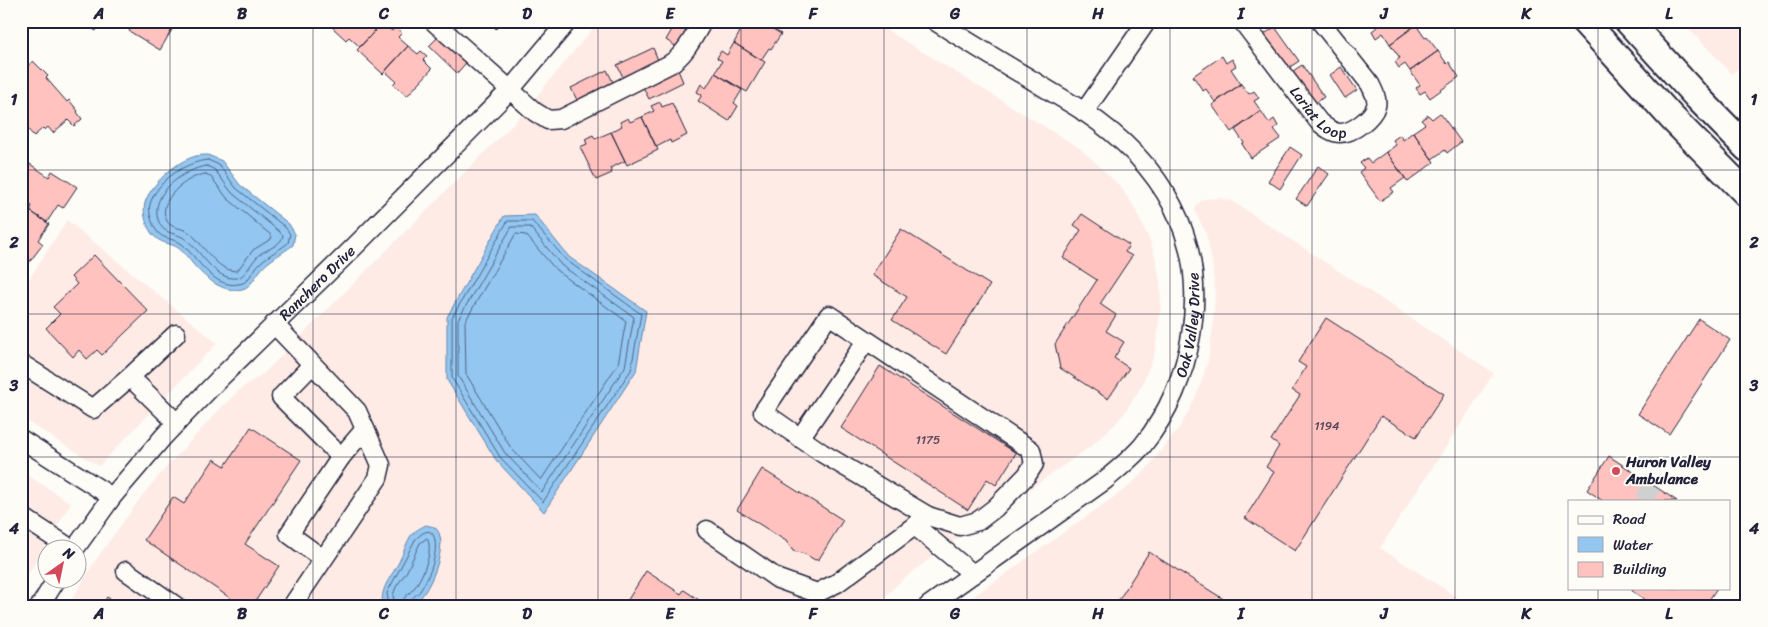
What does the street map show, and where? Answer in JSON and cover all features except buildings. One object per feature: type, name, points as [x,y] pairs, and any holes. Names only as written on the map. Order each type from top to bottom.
[{"type":"highway","points":[[1584,21],[1672,118],[1747,194]]},
{"type":"highway","points":[[1628,21],[1698,98],[1747,148]]},
{"type":"street","points":[[433,21],[535,112],[548,120],[561,119],[678,59],[703,21]]},
{"type":"street","name":"Ranchero Drive","points":[[80,540],[141,461],[274,324],[353,248],[510,90],[568,21]]},
{"type":"street","name":"Oak Valley Drive","points":[[928,606],[1104,481],[1127,462],[1159,423],[1174,394],[1189,346],[1195,314],[1193,274],[1186,237],[1172,201],[1151,171],[1123,142],[1084,112],[935,21]]},
{"type":"street","points":[[1084,112],[1147,21]]},
{"type":"street","name":"Lariat Loop","points":[[1241,21],[1319,122],[1329,130],[1339,133],[1350,131],[1372,113],[1377,105],[1375,95],[1370,84],[1320,21]]},
{"type":"street","points":[[707,530],[778,579],[817,593],[837,583],[921,521],[960,526],[978,521],[995,508],[1027,475],[1034,464],[1031,450],[829,315],[763,412],[921,521],[973,574]]},
{"type":"street","points":[[274,324],[356,411],[381,465],[378,478],[292,606]]},
{"type":"street","points":[[25,366],[93,409],[176,334]]},
{"type":"street","points":[[800,438],[866,341]]},
{"type":"street","points":[[312,365],[281,397],[341,458]]},
{"type":"street","points":[[130,377],[177,423]]},
{"type":"street","points":[[323,559],[289,534],[341,458],[365,429]]},
{"type":"street","points":[[21,440],[112,497]]},
{"type":"street","points":[[21,516],[58,540]]},
{"type":"street","points":[[126,571],[176,606]]},
{"type":"street","points":[[40,606],[50,590]]},
{"type":"shaded area","points":[[599,21],[872,21],[1081,149],[1120,186],[1133,205],[1150,241],[1156,260],[1160,282],[1161,306],[1155,352],[1142,385],[1123,415],[1090,447],[932,557],[902,580],[875,606],[68,606],[78,590],[88,590],[88,573],[95,561],[144,493],[169,464],[221,408],[244,386],[263,374],[515,122]]},
{"type":"shaded area","points":[[1681,21],[1747,21],[1747,62],[1732,74]]},
{"type":"shaded area","points":[[1219,198],[1232,201],[1494,373],[1380,548],[1471,606],[960,606],[1128,487],[1146,470],[1179,428],[1199,389],[1208,361],[1213,327],[1215,294],[1212,261],[1206,233],[1195,211],[1196,205],[1204,199]]},
{"type":"shaded area","points":[[67,220],[217,343],[99,466],[21,418],[21,292]]},
{"type":"shaded area","points":[[21,471],[71,503],[49,540],[38,540],[38,558],[21,586]]},
{"type":"water","points":[[208,155],[222,161],[240,185],[289,224],[295,234],[293,245],[267,264],[250,284],[242,289],[235,290],[221,287],[208,279],[179,249],[156,238],[151,233],[146,221],[145,203],[158,182],[172,169],[186,160]]},
{"type":"water","points":[[535,215],[569,257],[646,311],[636,371],[544,512],[496,460],[447,380],[447,317],[504,216]]},
{"type":"water","points":[[426,525],[434,527],[439,533],[441,543],[440,556],[431,582],[417,602],[410,606],[386,606],[382,601],[382,595],[386,585],[410,537],[415,531]]},
{"type":"tunnel","points":[[1644,500],[1653,485]]},
{"type":"place","name":"Huron Valley Ambulance","points":[[1616,471]]}]
